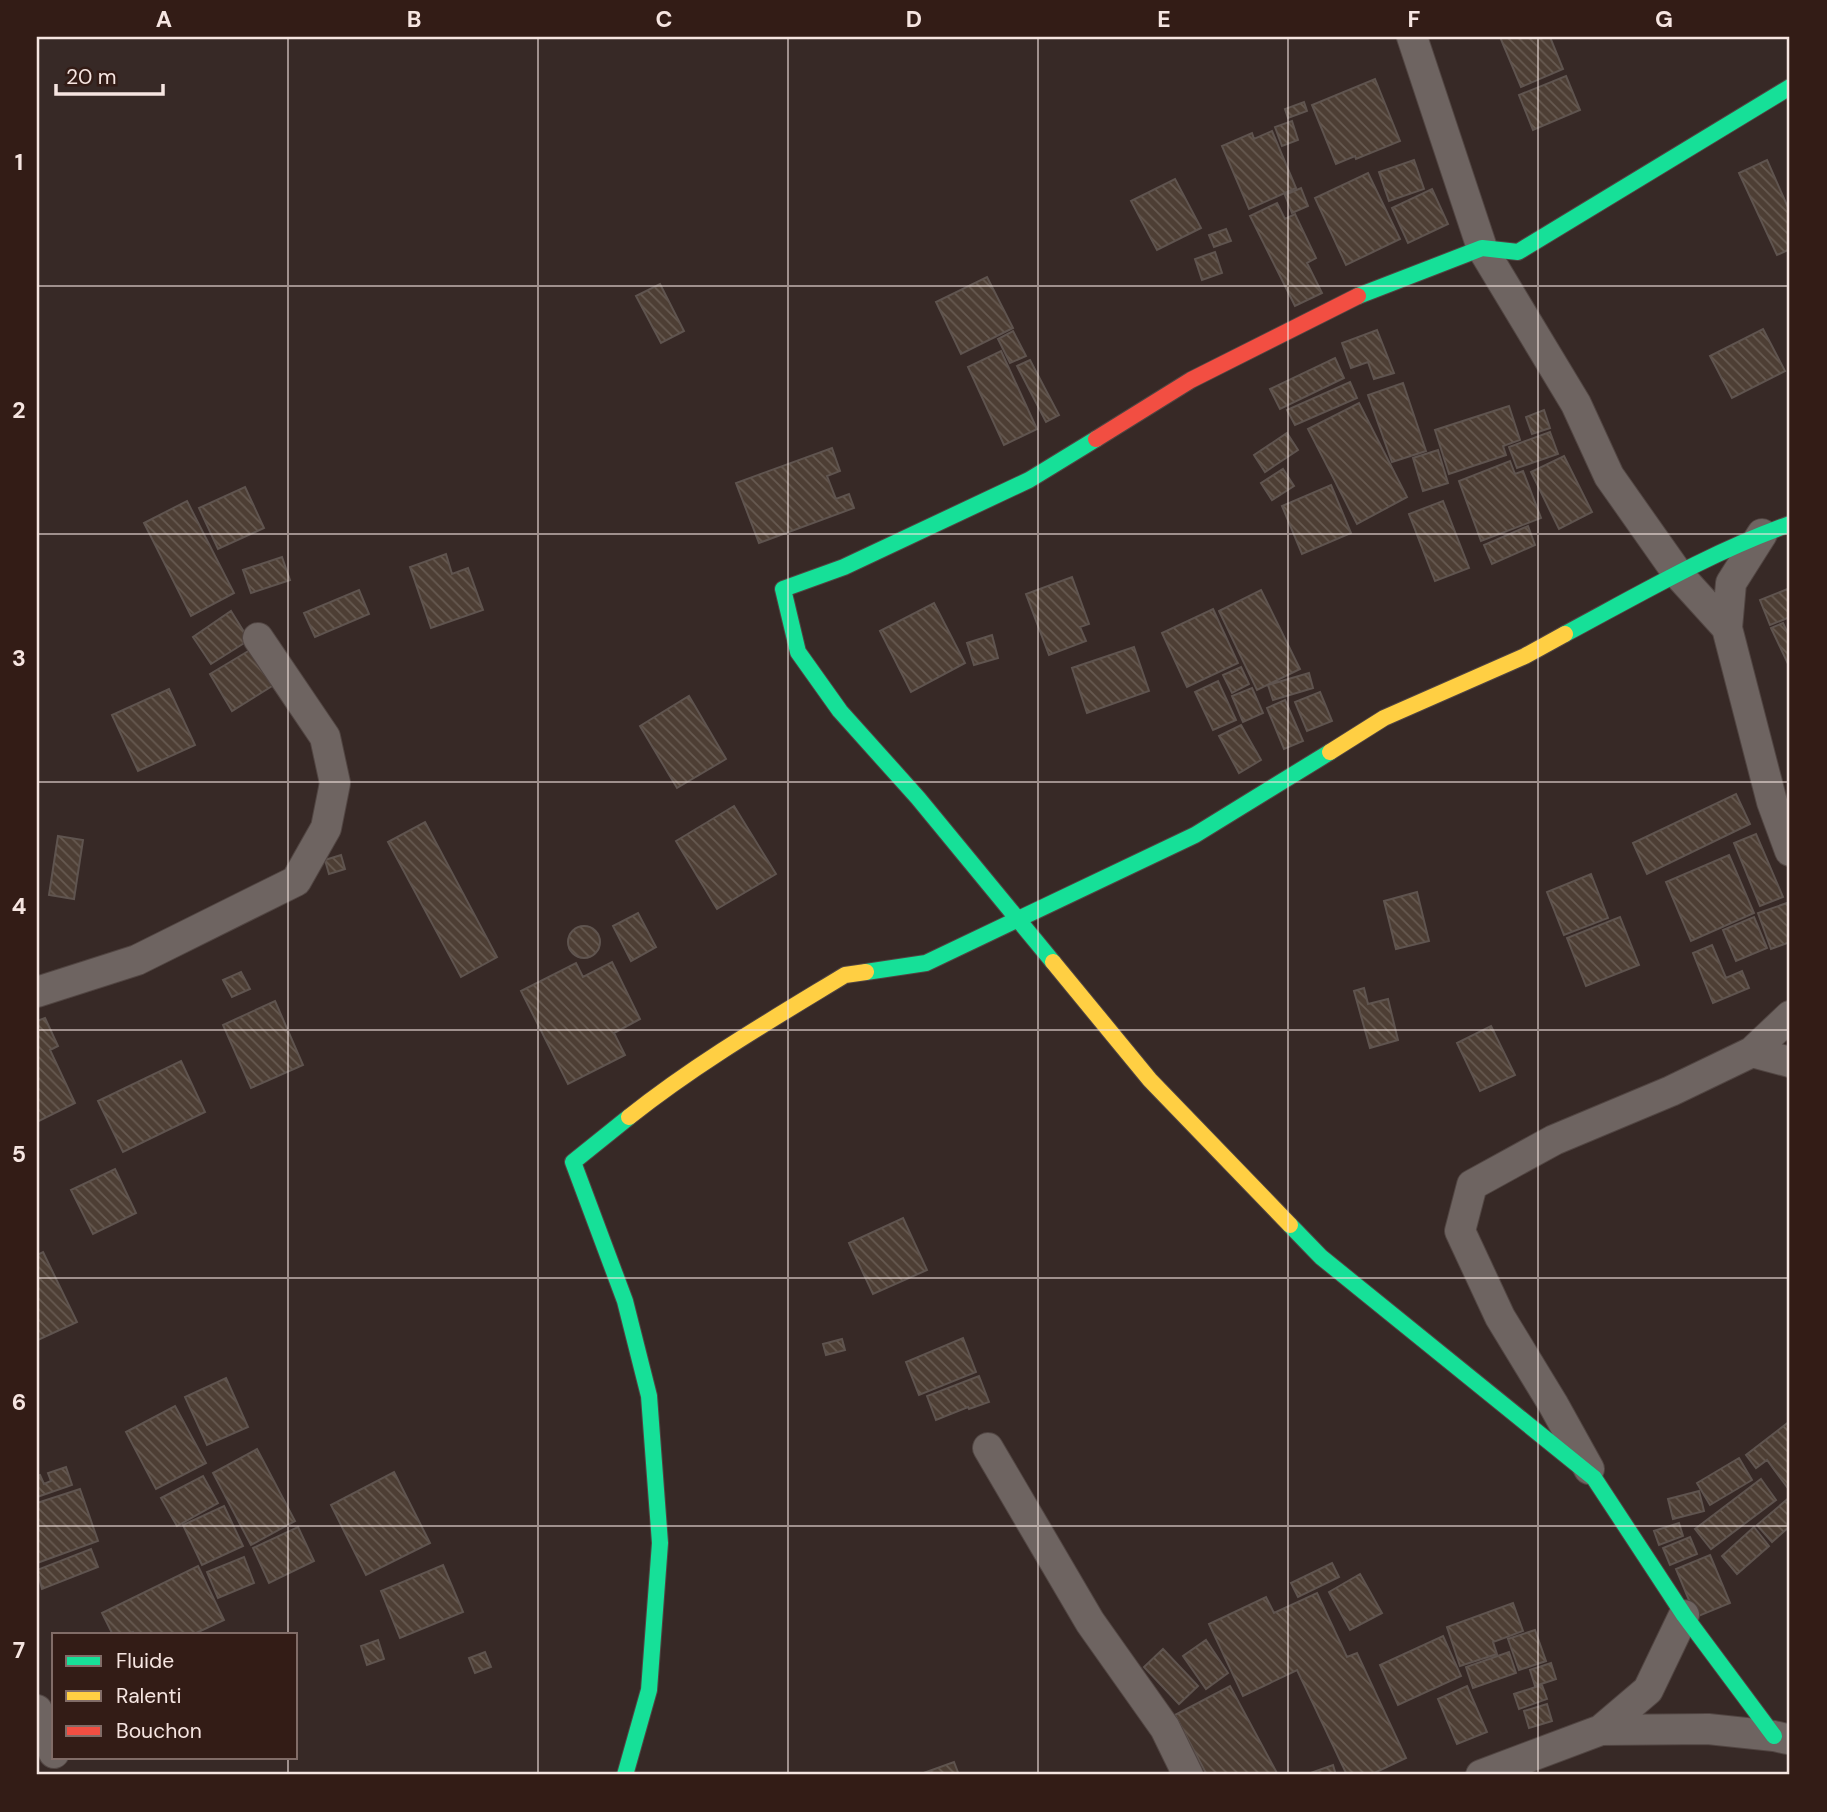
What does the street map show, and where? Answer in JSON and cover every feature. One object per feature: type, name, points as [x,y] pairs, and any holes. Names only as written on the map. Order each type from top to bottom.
[{"type":"street","points":[[1412,37],[1482,248],[1576,404],[1609,476],[1678,574],[1727,628]]},
{"type":"street","points":[[1594,1478],[1321,1256],[1150,1080],[918,798],[840,711],[798,652],[783,589],[845,567],[1029,480],[1191,380],[1369,291],[1482,248],[1518,252],[1790,87]]},
{"type":"street","points":[[625,1775],[649,1690],[653,1601],[660,1543],[649,1396],[625,1301],[573,1161],[668,1086],[727,1046],[845,975],[926,963],[1195,835],[1384,718],[1525,656],[1678,574],[1762,534],[1790,524]]},
{"type":"street","points":[[1762,534],[1731,583],[1727,628],[1772,802],[1790,851]]},
{"type":"street","points":[[37,992],[137,960],[296,881],[326,828],[335,783],[325,737],[258,638]]},
{"type":"street","points":[[1782,1738],[1684,1615],[1594,1478],[1500,1317],[1460,1231],[1472,1185],[1554,1140],[1671,1091],[1752,1052],[1790,1016]]},
{"type":"street","points":[[1752,1052],[1790,1062]]},
{"type":"street","points":[[988,1448],[1090,1622],[1165,1728],[1188,1775]]},
{"type":"street","points":[[1481,1775],[1601,1730],[1648,1690],[1684,1615]]},
{"type":"street","points":[[37,1710],[52,1748]]},
{"type":"street","points":[[1601,1730],[1708,1729],[1782,1738]]},
{"type":"street","points":[[56,1759],[64,1775]]},
{"type":"building","points":[[1500,37],[1550,37],[1563,69],[1521,87]]},
{"type":"building","points":[[1566,76],[1580,110],[1533,130],[1519,95]]},
{"type":"building","points":[[1375,79],[1400,141],[1336,164],[1312,105]]},
{"type":"building","points":[[1304,102],[1307,111],[1288,118],[1285,109]]},
{"type":"building","points":[[1292,121],[1298,140],[1282,146],[1275,127]]},
{"type":"building","points":[[1272,131],[1296,188],[1249,209],[1222,146],[1252,133],[1254,139]]},
{"type":"building","points":[[1414,160],[1424,189],[1389,201],[1379,172]]},
{"type":"building","points":[[1767,160],[1790,212],[1790,249],[1777,255],[1739,173]]},
{"type":"building","points":[[1368,173],[1400,239],[1346,265],[1315,198]]},
{"type":"building","points":[[1175,179],[1201,228],[1157,250],[1131,201]]},
{"type":"building","points":[[1301,188],[1308,206],[1292,213],[1285,195]]},
{"type":"building","points":[[1432,189],[1448,224],[1408,243],[1392,208]]},
{"type":"building","points":[[1277,203],[1285,219],[1295,214],[1316,258],[1307,263],[1322,293],[1295,306],[1250,216]]},
{"type":"building","points":[[1226,229],[1231,241],[1214,247],[1209,235]]},
{"type":"building","points":[[1215,252],[1222,273],[1202,280],[1195,259]]},
{"type":"building","points":[[987,277],[1013,328],[961,354],[936,302]]},
{"type":"building","points":[[660,284],[684,331],[661,343],[636,296]]},
{"type":"building","points":[[1763,329],[1785,371],[1732,398],[1710,356]]},
{"type":"building","points":[[1377,330],[1394,373],[1374,379],[1368,362],[1351,368],[1342,343]]},
{"type":"building","points":[[1013,331],[1026,356],[1010,363],[998,339]]},
{"type":"building","points":[[1001,351],[1037,429],[1004,445],[968,367]]},
{"type":"building","points":[[1335,358],[1344,378],[1280,409],[1270,389]]},
{"type":"building","points":[[1030,360],[1059,415],[1046,422],[1017,366]]},
{"type":"building","points":[[1350,382],[1357,398],[1295,425],[1287,410]]},
{"type":"building","points":[[1403,383],[1426,451],[1392,462],[1368,395]]},
{"type":"building","points":[[1359,403],[1407,497],[1357,524],[1308,429]]},
{"type":"building","points":[[1509,406],[1520,440],[1503,446],[1506,455],[1449,474],[1435,430]]},
{"type":"building","points":[[1544,410],[1550,428],[1532,434],[1526,417]]},
{"type":"building","points":[[1550,432],[1558,454],[1517,468],[1509,447]]},
{"type":"building","points":[[1287,433],[1298,450],[1265,472],[1254,455]]},
{"type":"building","points":[[832,448],[840,471],[827,476],[836,499],[849,494],[854,508],[759,543],[736,483]]},
{"type":"building","points":[[1438,450],[1448,483],[1423,491],[1413,458]]},
{"type":"building","points":[[1564,456],[1592,512],[1559,529],[1531,472]]},
{"type":"building","points":[[1510,461],[1515,474],[1523,471],[1541,518],[1481,541],[1459,481]]},
{"type":"building","points":[[1283,469],[1294,486],[1272,500],[1261,483]]},
{"type":"building","points":[[1331,485],[1351,533],[1302,554],[1282,506]]},
{"type":"building","points":[[245,487],[264,528],[218,549],[199,508]]},
{"type":"building","points":[[187,501],[234,593],[191,616],[144,523]]},
{"type":"building","points":[[1443,501],[1469,568],[1435,581],[1409,514]]},
{"type":"building","points":[[1528,526],[1535,545],[1492,564],[1484,545]]},
{"type":"building","points":[[446,554],[452,574],[468,568],[483,610],[431,628],[410,567]]},
{"type":"building","points":[[282,557],[290,580],[251,593],[243,570]]},
{"type":"building","points":[[1072,577],[1089,624],[1080,627],[1086,641],[1049,655],[1026,594]]},
{"type":"building","points":[[1790,588],[1790,617],[1770,625],[1760,600]]},
{"type":"building","points":[[359,590],[369,614],[315,637],[304,613]]},
{"type":"building","points":[[1261,590],[1300,669],[1257,690],[1219,611]]},
{"type":"building","points":[[934,603],[965,663],[911,692],[880,631]]},
{"type":"building","points":[[1213,609],[1238,663],[1187,687],[1162,633]]},
{"type":"building","points":[[231,611],[249,640],[211,664],[193,637]]},
{"type":"building","points":[[1783,623],[1790,638],[1790,668],[1771,628]]},
{"type":"building","points":[[992,635],[998,658],[974,665],[967,643]]},
{"type":"building","points":[[255,647],[277,683],[232,711],[210,674]]},
{"type":"building","points":[[1134,647],[1149,691],[1087,713],[1072,668]]},
{"type":"building","points":[[1241,667],[1249,684],[1232,693],[1223,675]]},
{"type":"building","points":[[1309,673],[1313,688],[1273,700],[1268,685]]},
{"type":"building","points":[[1218,681],[1236,720],[1213,730],[1195,692]]},
{"type":"building","points":[[1252,688],[1263,713],[1243,722],[1232,696]]},
{"type":"building","points":[[169,689],[195,745],[138,771],[112,715]]},
{"type":"building","points":[[1320,692],[1332,721],[1307,731],[1295,702]]},
{"type":"building","points":[[689,696],[726,759],[677,788],[640,726]]},
{"type":"building","points":[[1285,700],[1303,741],[1284,749],[1267,708]]},
{"type":"building","points":[[1241,725],[1261,760],[1239,773],[1219,736]]},
{"type":"building","points":[[1736,794],[1750,824],[1647,874],[1633,843]]},
{"type":"building","points":[[734,806],[776,874],[717,909],[676,841]]},
{"type":"building","points":[[425,822],[497,957],[461,977],[388,842]]},
{"type":"building","points":[[1756,834],[1783,897],[1760,906],[1734,843]]},
{"type":"building","points":[[58,836],[83,840],[74,899],[49,895]]},
{"type":"building","points":[[341,855],[345,869],[329,874],[325,860]]},
{"type":"building","points":[[1729,855],[1754,913],[1691,941],[1666,882]]},
{"type":"building","points":[[1591,874],[1608,918],[1564,935],[1547,892]]},
{"type":"building","points":[[1417,892],[1429,941],[1396,949],[1384,901]]},
{"type":"building","points":[[1790,902],[1790,942],[1771,949],[1758,913]]},
{"type":"building","points":[[638,913],[656,947],[631,961],[613,926]]},
{"type":"building","points":[[1620,917],[1639,965],[1586,986],[1567,938]]},
{"type":"building","points":[[1754,917],[1767,948],[1736,961],[1723,930]]},
{"type":"building","points":[[584,926],[595,931],[600,942],[595,953],[584,958],[573,953],[568,942],[573,931]]},
{"type":"building","points":[[1712,945],[1726,978],[1742,971],[1749,988],[1713,1003],[1693,953]]},
{"type":"building","points":[[612,962],[640,1019],[614,1033],[625,1055],[568,1084],[521,991],[576,963],[583,977]]},
{"type":"building","points":[[241,972],[250,989],[232,997],[223,980]]},
{"type":"building","points":[[1364,988],[1368,1004],[1388,999],[1398,1040],[1370,1048],[1354,991]]},
{"type":"building","points":[[275,1001],[303,1065],[251,1088],[223,1025]]},
{"type":"building","points":[[45,1018],[58,1046],[50,1050],[75,1103],[37,1122],[37,1021]]},
{"type":"building","points":[[1491,1026],[1515,1075],[1480,1091],[1457,1043]]},
{"type":"building","points":[[181,1061],[205,1112],[123,1152],[98,1101]]},
{"type":"building","points":[[115,1169],[136,1213],[93,1234],[71,1190]]},
{"type":"building","points":[[903,1218],[927,1270],[873,1294],[849,1243]]},
{"type":"building","points":[[43,1252],[77,1322],[38,1340],[37,1255]]},
{"type":"building","points":[[963,1338],[976,1372],[919,1395],[906,1362]]},
{"type":"building","points":[[842,1339],[845,1350],[826,1355],[823,1344]]},
{"type":"building","points":[[979,1376],[989,1402],[936,1420],[927,1396]]},
{"type":"building","points":[[226,1378],[248,1427],[207,1445],[185,1397]]},
{"type":"building","points":[[175,1406],[206,1463],[156,1489],[126,1432]]},
{"type":"building","points":[[1790,1421],[1790,1491],[1767,1460],[1756,1468],[1746,1455]]},
{"type":"building","points":[[257,1449],[295,1521],[251,1545],[213,1473]]},
{"type":"building","points":[[1739,1458],[1752,1480],[1710,1505],[1697,1483]]},
{"type":"building","points":[[66,1467],[72,1485],[37,1497],[37,1476],[40,1475],[44,1484],[51,1481],[48,1473]]},
{"type":"building","points":[[394,1472],[430,1543],[366,1575],[331,1505]]},
{"type":"building","points":[[203,1476],[218,1503],[177,1526],[161,1498]]},
{"type":"building","points":[[1761,1479],[1776,1500],[1711,1549],[1695,1529]]},
{"type":"building","points":[[80,1489],[98,1541],[37,1563],[37,1503]]},
{"type":"building","points":[[1699,1491],[1704,1511],[1673,1519],[1668,1499]]},
{"type":"building","points":[[1790,1497],[1790,1526],[1772,1542],[1757,1525]]},
{"type":"building","points":[[224,1506],[243,1546],[202,1565],[183,1525]]},
{"type":"building","points":[[1679,1523],[1683,1536],[1659,1545],[1654,1531]]},
{"type":"building","points":[[298,1527],[314,1561],[269,1583],[253,1548]]},
{"type":"building","points":[[1754,1527],[1769,1546],[1737,1574],[1722,1556]]},
{"type":"building","points":[[1690,1537],[1697,1554],[1670,1565],[1663,1548]]},
{"type":"building","points":[[91,1549],[98,1567],[42,1589],[37,1570]]},
{"type":"building","points":[[1710,1555],[1730,1603],[1696,1617],[1676,1569]]},
{"type":"building","points":[[244,1557],[254,1583],[218,1598],[207,1572]]},
{"type":"building","points":[[1332,1563],[1339,1577],[1298,1597],[1291,1583]]},
{"type":"building","points":[[443,1565],[463,1612],[400,1638],[381,1591]]},
{"type":"building","points":[[198,1566],[224,1620],[196,1633],[112,1633],[102,1613]]},
{"type":"building","points":[[1360,1574],[1382,1613],[1350,1630],[1329,1592]]},
{"type":"building","points":[[1317,1593],[1347,1657],[1357,1653],[1406,1758],[1370,1775],[1347,1775],[1297,1670],[1243,1696],[1209,1624],[1266,1597],[1274,1613]]},
{"type":"building","points":[[1513,1603],[1523,1631],[1493,1642],[1497,1654],[1460,1666],[1447,1627]]},
{"type":"building","points":[[1535,1630],[1546,1661],[1519,1670],[1508,1639]]},
{"type":"building","points":[[1443,1636],[1461,1676],[1398,1705],[1380,1665]]},
{"type":"building","points":[[378,1640],[384,1659],[367,1665],[361,1646]]},
{"type":"building","points":[[1206,1640],[1228,1673],[1206,1689],[1183,1656]]},
{"type":"building","points":[[1163,1649],[1198,1686],[1179,1704],[1144,1667]]},
{"type":"building","points":[[485,1652],[491,1667],[475,1673],[469,1658]]},
{"type":"building","points":[[1509,1652],[1516,1673],[1473,1688],[1466,1667]]},
{"type":"building","points":[[1551,1663],[1556,1679],[1535,1686],[1530,1670]]},
{"type":"building","points":[[1542,1685],[1547,1699],[1519,1709],[1514,1694]]},
{"type":"building","points":[[1230,1686],[1278,1775],[1207,1775],[1175,1715]]},
{"type":"building","points":[[1467,1686],[1487,1732],[1457,1744],[1438,1699]]},
{"type":"building","points":[[1547,1704],[1552,1721],[1529,1728],[1524,1711]]},
{"type":"building","points":[[954,1762],[959,1775],[918,1775]]},
{"type":"building","points":[[1333,1765],[1336,1775],[1305,1775]]},
{"type":"traffic: fast","points":[[1358,296],[1482,248],[1518,252],[1790,87]]},
{"type":"traffic: fast","points":[[1053,962],[918,798],[840,711],[798,652],[783,589],[844,567],[1029,480],[1096,439]]},
{"type":"traffic: fast","points":[[1565,634],[1703,561],[1790,524]]},
{"type":"traffic: fast","points":[[866,972],[926,963],[1195,835],[1330,752]]},
{"type":"traffic: fast","points":[[625,1775],[649,1690],[660,1543],[649,1396],[625,1301],[573,1162],[629,1117]]},
{"type":"traffic: fast","points":[[1290,1225],[1321,1257],[1594,1478],[1684,1615],[1774,1736]]},
{"type":"traffic: slow","points":[[1330,752],[1384,718],[1525,656],[1565,634]]},
{"type":"traffic: slow","points":[[1053,962],[1150,1080],[1290,1225]]},
{"type":"traffic: slow","points":[[629,1117],[708,1060],[845,975],[866,972]]},
{"type":"traffic: jam","points":[[1096,439],[1191,380],[1358,296]]}]
